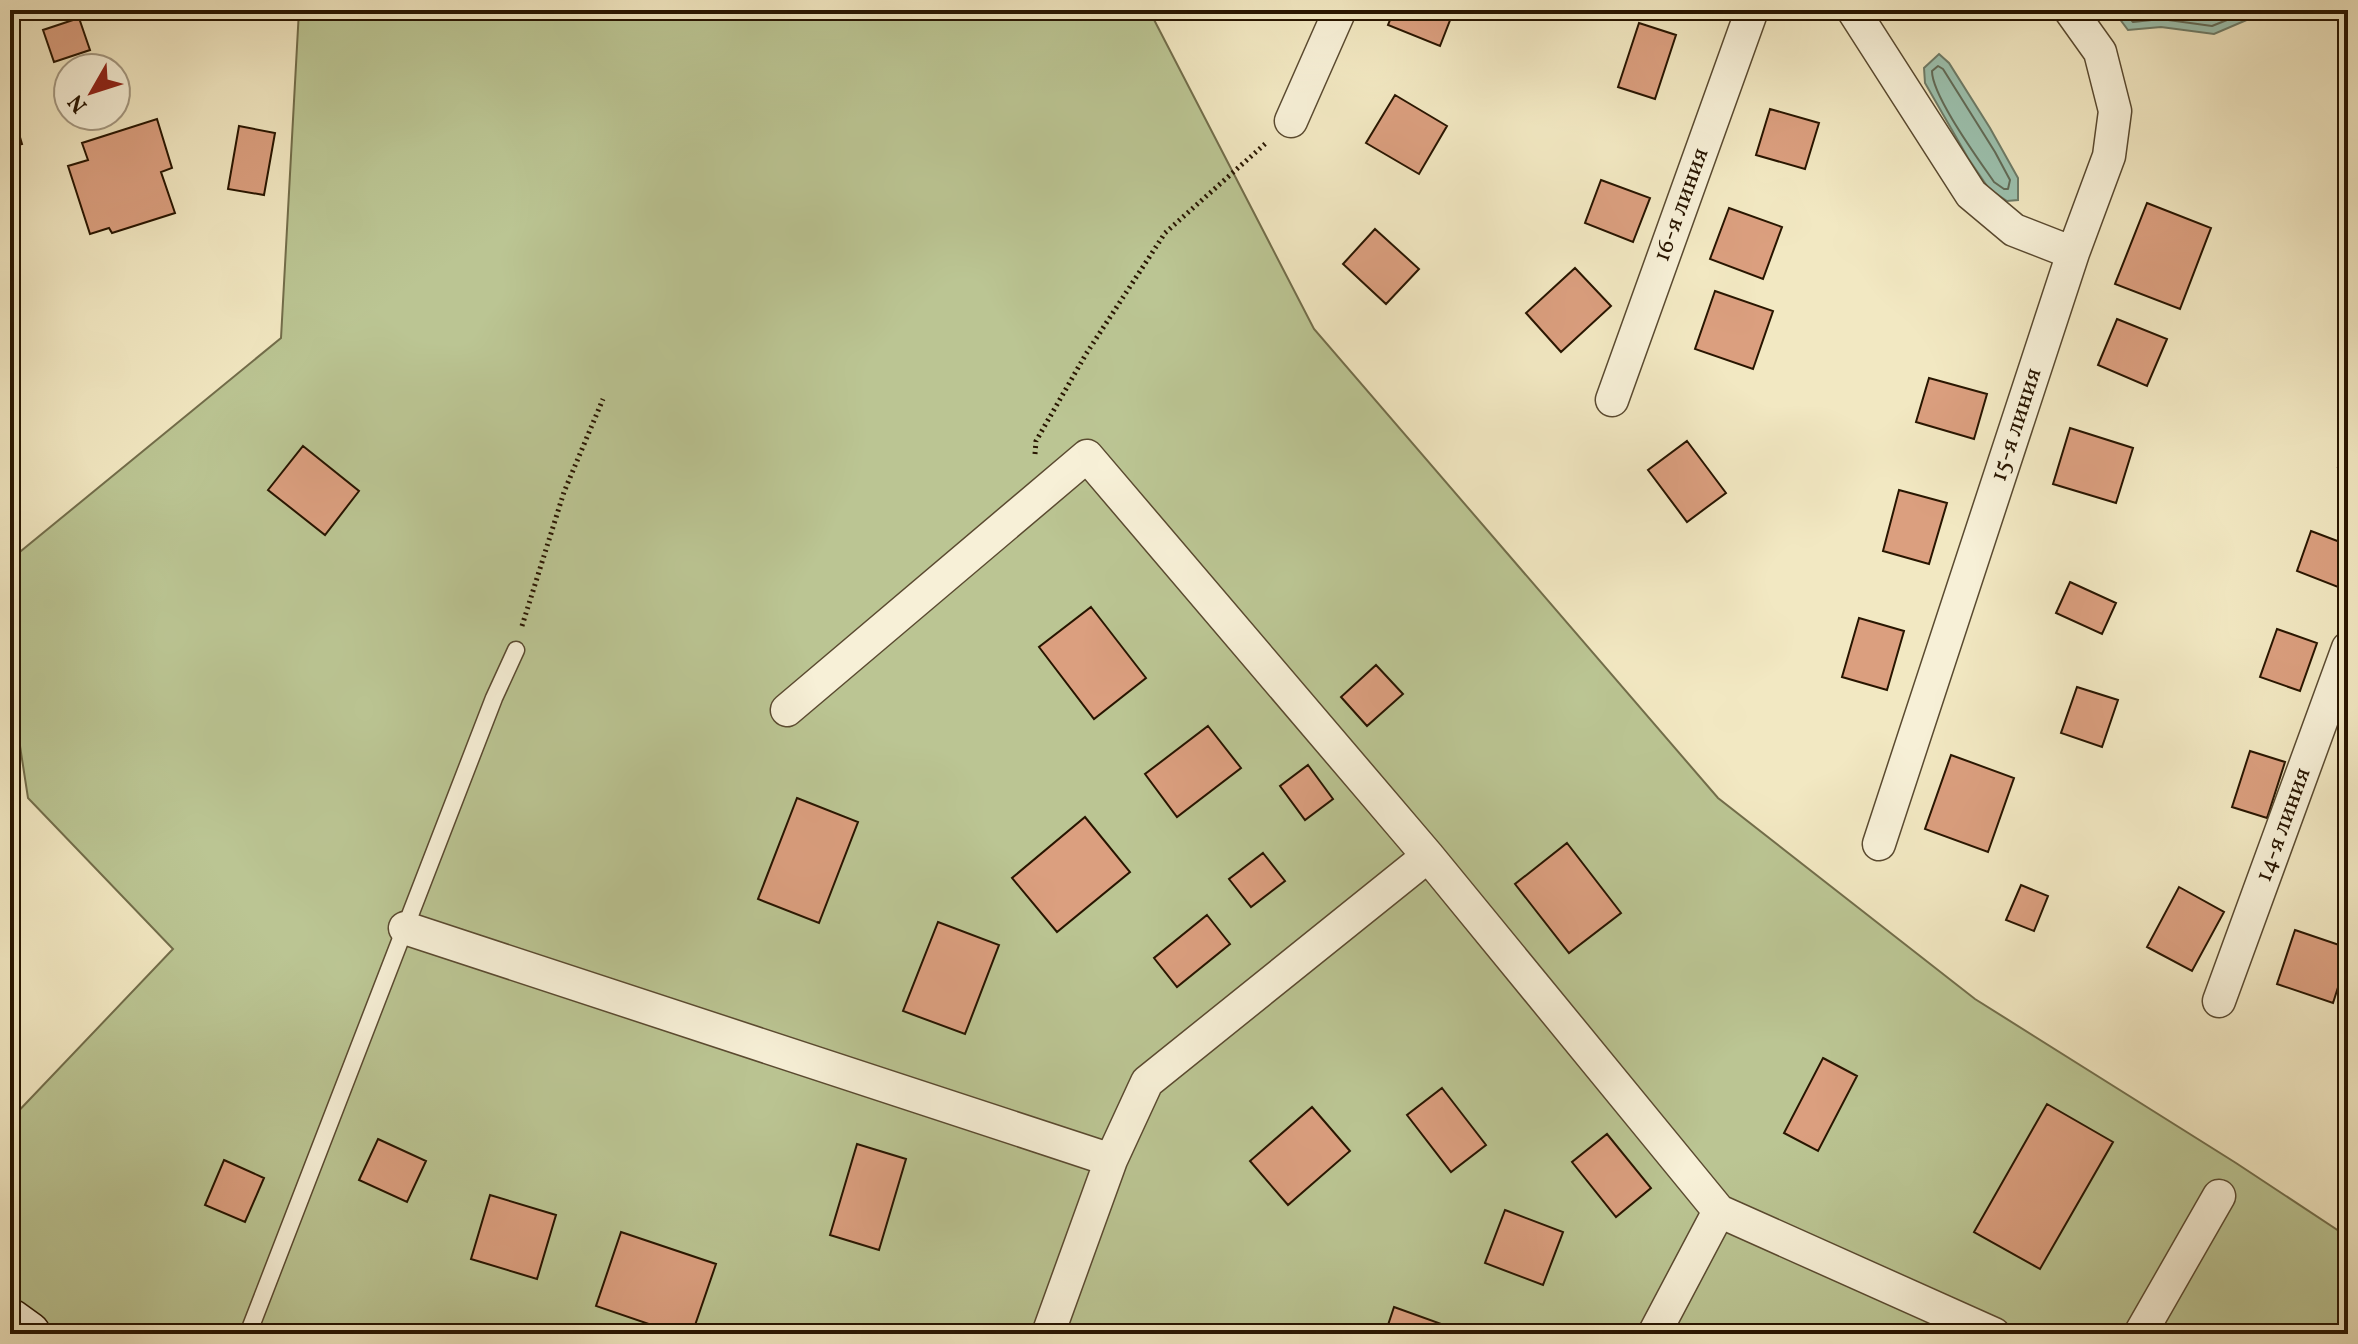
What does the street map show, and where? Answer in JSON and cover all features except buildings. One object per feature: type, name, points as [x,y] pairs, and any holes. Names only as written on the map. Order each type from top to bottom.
[{"type":"street","points":[[1291,121],[1340,10]]},
{"type":"street","name":"16-я линия","points":[[1612,400],[1752,10]]},
{"type":"street","points":[[1853,10],[1971,194],[2014,230],[2073,253]]},
{"type":"street","name":"15-я линия","points":[[1879,844],[2073,253],[2109,156],[2115,111],[2100,52],[2070,10]]},
{"type":"street","points":[[787,710],[1087,456],[1428,856],[1719,1211],[1994,1334]]},
{"type":"street","name":"14-я линия","points":[[2219,1001],[2348,648]]},
{"type":"street","points":[[1048,1334],[1111,1160],[1147,1082],[1428,856]]},
{"type":"street","points":[[405,928],[1111,1160]]},
{"type":"street","points":[[2140,1334],[2219,1196]]},
{"type":"street","points":[[1654,1334],[1719,1211]]},
{"type":"street","points":[[10,1321],[28,1334]]},
{"type":"lane","points":[[248,1334],[494,698],[516,650]]},
{"type":"path","points":[[1033,501],[1036,441],[1086,354],[1165,233],[1291,121]]},
{"type":"path","points":[[516,650],[564,492],[603,399]]},
{"type":"shaded area","points":[[299,10],[1149,10],[1314,329],[1718,798],[1975,999],[2348,1237],[2348,1334],[10,1334],[10,1120],[173,949],[28,798],[10,681],[10,560],[281,338]]},
{"type":"water","points":[[2113,10],[2270,10],[2214,34],[2161,27],[2128,30]]},
{"type":"water","points":[[1939,54],[1949,63],[2018,178],[2018,200],[2007,201],[1989,189],[1925,83],[1924,68]]}]
